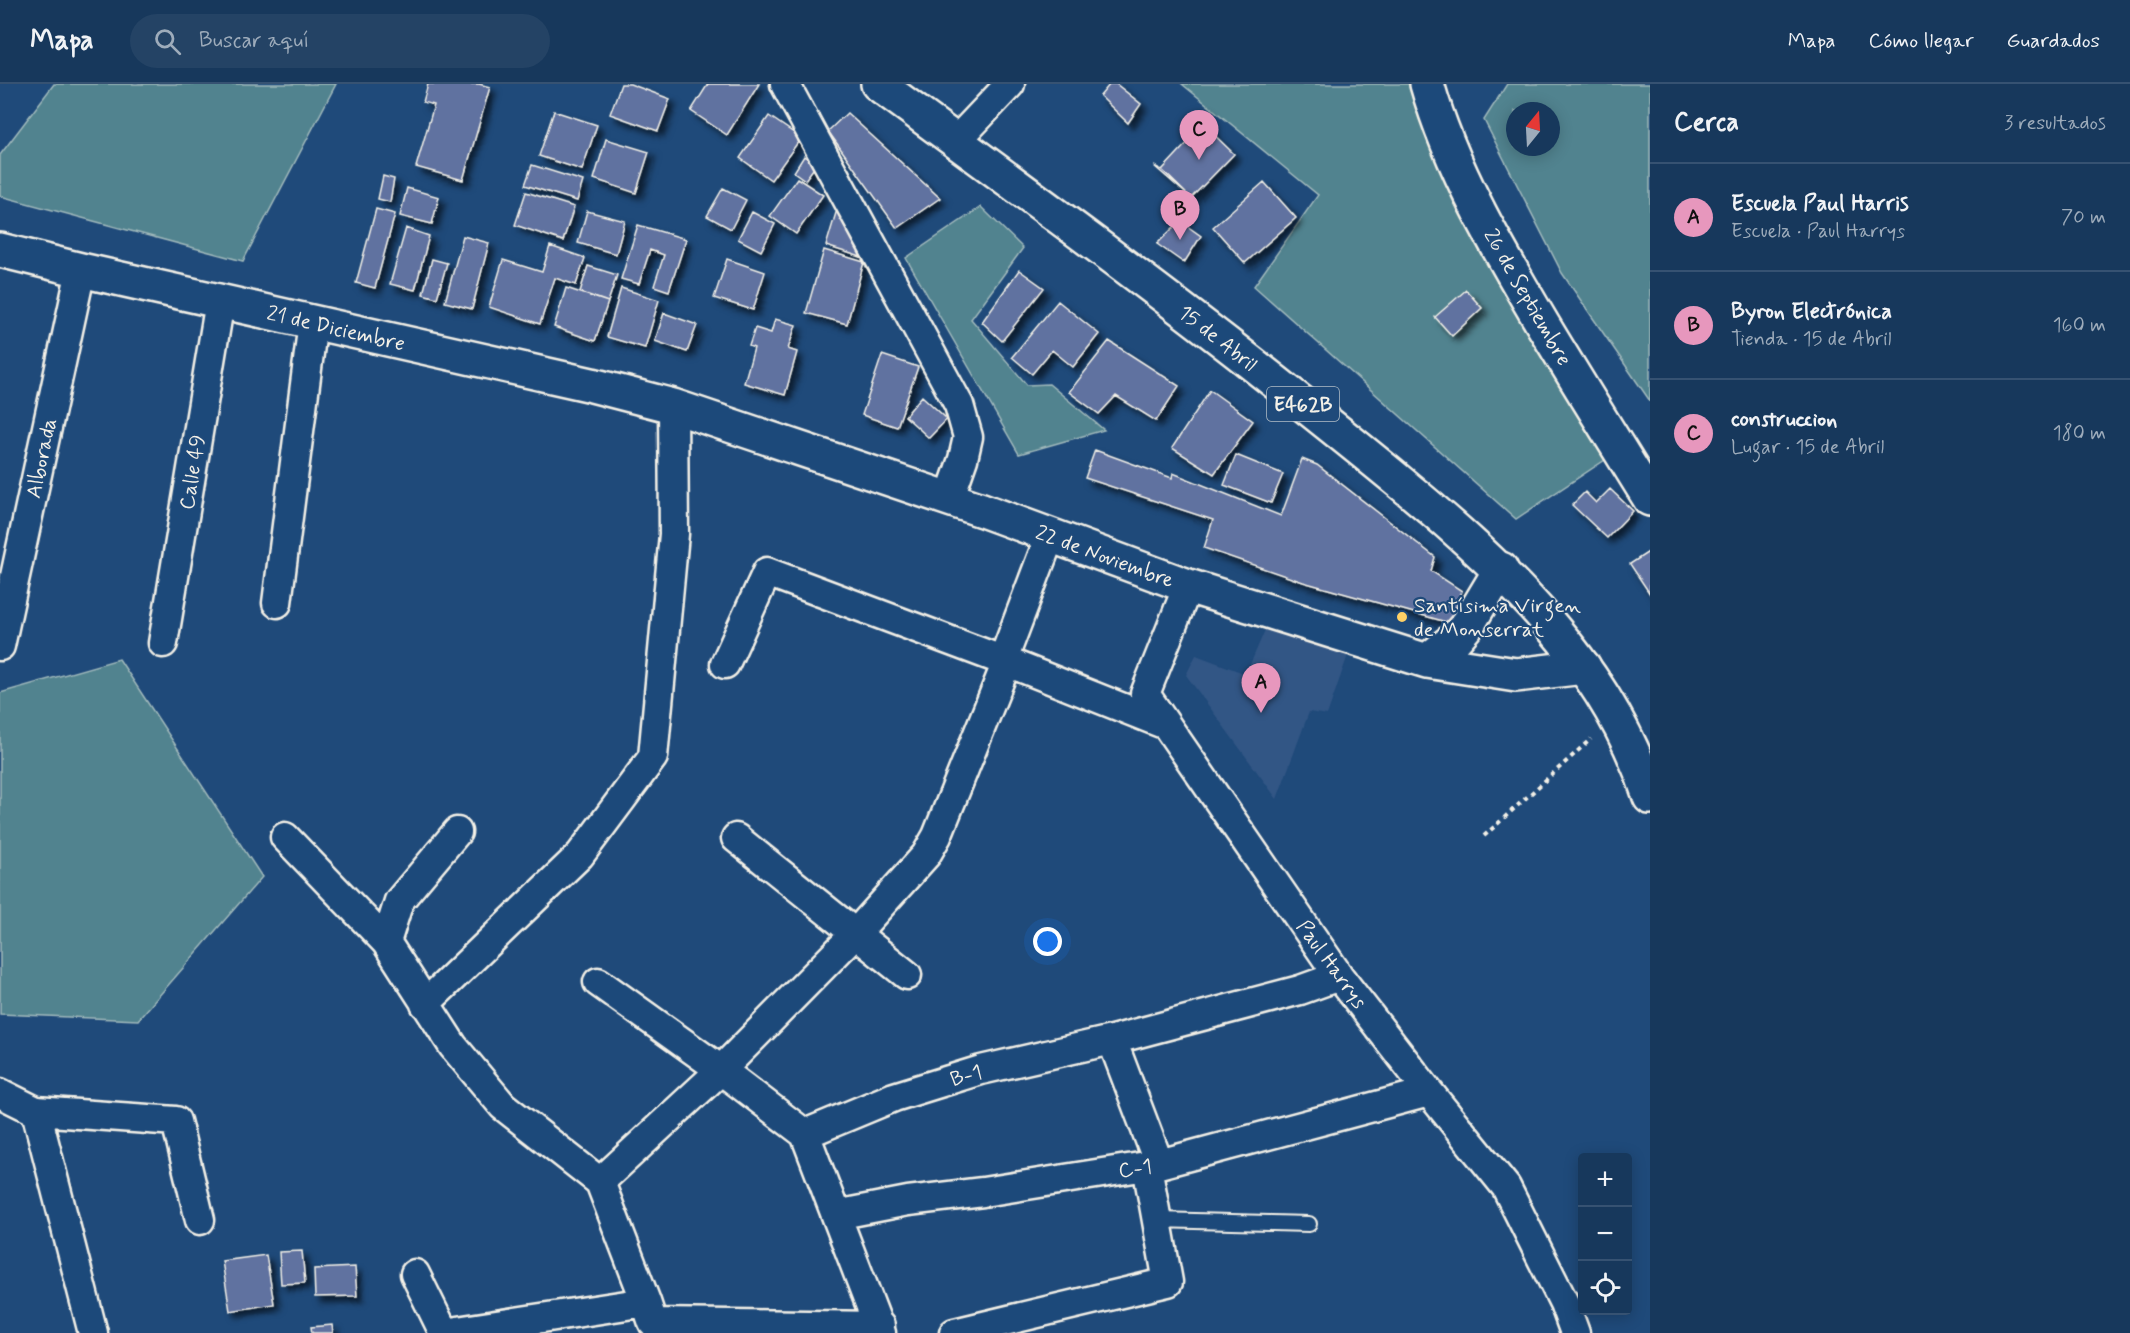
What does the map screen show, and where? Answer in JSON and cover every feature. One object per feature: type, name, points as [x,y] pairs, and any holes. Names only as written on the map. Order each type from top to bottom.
[{"type":"street","points":[[785,84],[959,405],[968,437],[949,499]]},
{"type":"street","name":"15 de Abril","points":[[878,84],[1196,320],[1333,427],[1434,510],[1501,569],[1568,644],[1606,698],[1616,716],[1650,797]]},
{"type":"street","points":[[956,141],[1010,84]]},
{"type":"street","name":"26 de Septiembre","points":[[1426,84],[1452,154],[1484,220],[1521,288],[1650,499]]},
{"type":"street","name":"21 de Diciembre","points":[[0,250],[673,406]]},
{"type":"street","name":"Alborada","points":[[0,646],[81,270]]},
{"type":"street","name":"Calle 49","points":[[164,643],[220,302]]},
{"type":"street","points":[[277,603],[313,322]]},
{"type":"street","points":[[424,1004],[580,855],[653,757],[674,534],[673,406]]},
{"type":"street","name":"22 de Noviembre","points":[[673,406],[949,499],[1188,586],[1427,661],[1516,675],[1584,667]]},
{"type":"street","points":[[600,1182],[721,1070],[855,934],[926,855],[937,836],[1005,661],[1050,536]]},
{"type":"street","points":[[1427,661],[1456,638],[1468,624],[1501,569]]},
{"type":"street","points":[[725,664],[767,572],[1005,661],[1166,725]]},
{"type":"street","name":"Paul Harrys","points":[[1188,586],[1145,694],[1339,976],[1506,1187],[1564,1303],[1575,1333]]},
{"type":"street","points":[[386,942],[399,901],[457,832]]},
{"type":"street","points":[[285,837],[386,942],[453,1047],[503,1106],[600,1182],[653,1323],[880,1329],[805,1134],[721,1070],[597,982]]},
{"type":"street","points":[[736,838],[907,975]]},
{"type":"street","name":"B-1","points":[[805,1134],[894,1096],[981,1070],[1112,1040],[1300,990],[1339,976]]},
{"type":"street","points":[[954,1333],[1168,1282],[1157,1220],[1153,1165],[1112,1040]]},
{"type":"street","name":"C-1","points":[[836,1215],[908,1201],[983,1192],[1153,1165],[1429,1092]]},
{"type":"street","points":[[0,1093],[36,1111],[176,1122],[200,1220]]},
{"type":"street","points":[[36,1111],[93,1333]]},
{"type":"street","points":[[415,1274],[444,1333],[646,1302]]},
{"type":"lane","points":[[1157,1220],[1309,1224]]},
{"type":"path","points":[[1484,836],[1616,716]]},
{"type":"shaded area","points":[[1265,630],[1349,652],[1327,715],[1309,712],[1277,799],[1186,675],[1196,655],[1246,674]]},
{"type":"green space","points":[[54,84],[336,84],[243,261],[0,196],[0,155]]},
{"type":"green space","points":[[1182,84],[1442,84],[1472,175],[1626,446],[1516,519],[1254,286],[1318,195]]},
{"type":"green space","points":[[1507,84],[1650,84],[1650,401],[1562,273],[1484,120]]},
{"type":"green space","points":[[981,207],[1023,248],[971,319],[1027,385],[1049,384],[1104,430],[1019,454],[906,258]]},
{"type":"green space","points":[[119,659],[262,877],[138,1020],[0,1014],[0,693]]},
{"type":"building","points":[[428,84],[479,84],[490,87],[463,180],[416,167],[434,105],[423,102]]},
{"type":"building","points":[[621,84],[630,84],[670,99],[658,131],[610,114]]},
{"type":"building","points":[[708,84],[759,84],[727,135],[691,111]]},
{"type":"building","points":[[1110,84],[1116,84],[1141,104],[1128,123],[1100,96]]},
{"type":"building","points":[[554,111],[597,125],[582,170],[539,156]]},
{"type":"building","points":[[847,113],[940,198],[897,228],[828,131]]},
{"type":"building","points":[[769,116],[801,138],[771,180],[740,158]]},
{"type":"building","points":[[1204,125],[1234,154],[1191,198],[1162,170]]},
{"type":"building","points":[[1204,125],[1234,154],[1191,198],[1154,166],[1162,170]]},
{"type":"building","points":[[606,139],[649,152],[636,193],[594,179]]},
{"type":"building","points":[[804,156],[816,165],[805,180],[794,172]]},
{"type":"building","points":[[532,165],[583,181],[577,201],[525,185]]},
{"type":"building","points":[[383,176],[394,179],[390,202],[378,199]]},
{"type":"building","points":[[797,178],[823,195],[796,234],[770,216]]},
{"type":"building","points":[[1264,182],[1296,218],[1245,263],[1213,227]]},
{"type":"building","points":[[407,188],[439,197],[432,224],[400,216]]},
{"type":"building","points":[[723,188],[746,200],[731,229],[707,216]]},
{"type":"building","points":[[526,192],[574,207],[563,241],[515,225]]},
{"type":"building","points":[[838,206],[863,248],[861,257],[826,246]]},
{"type":"building","points":[[376,209],[395,214],[375,288],[356,283]]},
{"type":"building","points":[[587,211],[625,221],[616,254],[578,243]]},
{"type":"building","points":[[752,212],[775,224],[761,251],[738,239]]},
{"type":"building","points":[[1180,221],[1201,236],[1184,263],[1157,244]]},
{"type":"building","points":[[638,225],[686,239],[669,291],[654,286],[664,255],[650,250],[639,284],[621,279]]},
{"type":"building","points":[[406,228],[429,236],[415,290],[390,284]]},
{"type":"building","points":[[463,236],[489,243],[472,309],[445,302]]},
{"type":"building","points":[[550,246],[585,258],[576,285],[555,278],[540,324],[489,307],[503,260],[542,272]]},
{"type":"building","points":[[824,250],[864,262],[847,324],[806,313]]},
{"type":"building","points":[[432,259],[447,263],[437,298],[423,294]]},
{"type":"building","points":[[727,259],[765,272],[753,310],[714,298]]},
{"type":"building","points":[[588,266],[617,275],[608,302],[580,292]]},
{"type":"building","points":[[1019,270],[1044,288],[1002,341],[982,322]]},
{"type":"building","points":[[566,288],[608,302],[595,341],[554,327]]},
{"type":"building","points":[[621,288],[659,300],[645,348],[607,337]]},
{"type":"building","points":[[1466,290],[1482,308],[1452,336],[1435,317]]},
{"type":"building","points":[[1058,301],[1099,334],[1073,367],[1052,350],[1032,374],[1012,357]]},
{"type":"building","points":[[664,313],[697,325],[687,352],[655,341]]},
{"type":"building","points":[[775,319],[796,325],[788,349],[797,352],[785,395],[744,383],[754,348],[749,346],[755,328],[771,333]]},
{"type":"building","points":[[1109,341],[1179,386],[1156,421],[1116,396],[1099,414],[1069,392]]},
{"type":"building","points":[[882,355],[918,367],[897,427],[862,415]]},
{"type":"building","points":[[1210,390],[1253,421],[1214,474],[1172,448]]},
{"type":"building","points":[[922,396],[947,419],[929,438],[905,416]]},
{"type":"building","points":[[1095,450],[1172,478],[1173,473],[1281,516],[1302,459],[1317,465],[1435,557],[1431,571],[1462,591],[1450,623],[1303,582],[1204,548],[1213,520],[1085,478]]},
{"type":"building","points":[[1236,455],[1283,474],[1271,503],[1224,485]]},
{"type":"building","points":[[1610,489],[1633,511],[1607,538],[1572,505],[1585,492],[1596,503]]},
{"type":"building","points":[[1650,551],[1650,594],[1630,564]]},
{"type":"building","points":[[302,1251],[305,1283],[281,1284],[279,1252]]},
{"type":"building","points":[[266,1255],[274,1304],[230,1311],[222,1261]]},
{"type":"building","points":[[355,1267],[357,1296],[315,1297],[314,1269]]},
{"type":"building","points":[[332,1325],[333,1333],[312,1333],[311,1327]]},
{"type":"place","name":"construccion","points":[[1199,160]]},
{"type":"place","name":"Byron Electrónica","points":[[1180,240]]},
{"type":"place","name":"Santísima Virgen de Monserrat","points":[[1402,617]]},
{"type":"place","name":"Escuela Paul Harris","points":[[1261,713]]}]
